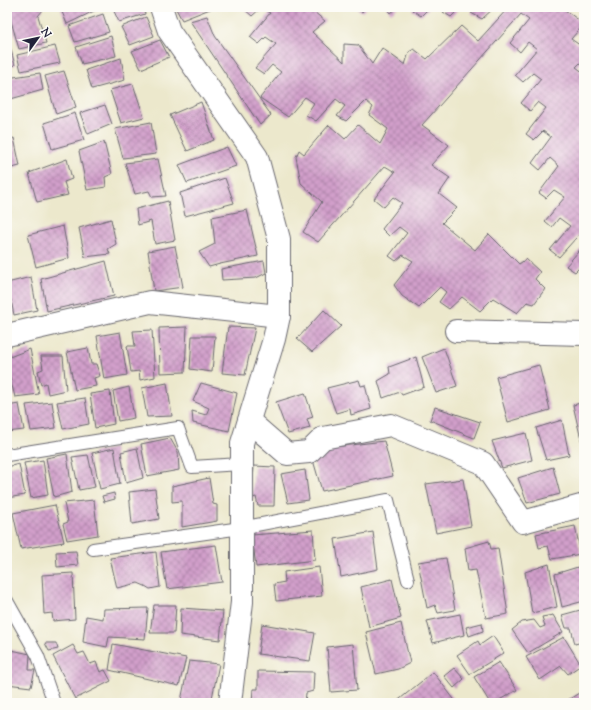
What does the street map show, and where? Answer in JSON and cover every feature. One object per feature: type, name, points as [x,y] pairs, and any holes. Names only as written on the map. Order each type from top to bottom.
[{"type":"street","points":[[161,7],[169,31],[257,157],[279,239],[279,316],[274,339],[242,443],[242,602],[230,703]]},
{"type":"street","points":[[7,335],[150,302],[279,316]]},
{"type":"street","points":[[456,331],[584,334]]},
{"type":"street","points":[[249,421],[287,454],[309,452],[323,438],[391,425],[483,463],[523,522],[584,505]]},
{"type":"lane","points":[[7,455],[178,428],[192,467],[241,464]]},
{"type":"lane","points":[[93,549],[241,528],[388,500],[408,580]]},
{"type":"lane","points":[[7,601],[38,656],[54,703]]},
{"type":"building","points":[[7,7],[42,7],[43,10],[38,16],[46,43],[19,49]]},
{"type":"building","points":[[60,7],[97,7],[98,9],[67,24]]},
{"type":"building","points":[[112,7],[143,7],[145,14],[119,22]]},
{"type":"building","points":[[175,7],[215,7],[182,20]]},
{"type":"building","points":[[246,7],[308,7],[325,21],[312,32],[344,62],[344,44],[358,45],[372,64],[382,48],[405,65],[409,52],[414,49],[427,59],[461,26],[478,41],[509,7],[568,7],[565,10],[584,24],[571,39],[584,48],[584,59],[576,67],[584,73],[584,229],[559,257],[550,250],[570,226],[559,218],[552,227],[545,221],[565,197],[554,190],[546,198],[539,193],[559,166],[550,158],[540,170],[532,163],[551,137],[543,131],[534,140],[526,134],[546,108],[538,102],[530,111],[521,103],[541,79],[533,73],[523,82],[515,75],[537,49],[528,42],[520,52],[510,43],[529,20],[521,14],[422,125],[449,145],[431,165],[450,178],[439,194],[457,208],[442,223],[475,250],[489,234],[519,264],[526,259],[540,272],[535,279],[545,289],[534,304],[527,302],[517,313],[493,298],[480,311],[462,297],[449,309],[439,302],[446,292],[440,287],[419,308],[402,296],[394,285],[413,261],[403,255],[396,261],[389,256],[407,233],[399,227],[389,236],[382,229],[402,203],[393,197],[384,207],[374,199],[395,172],[385,166],[318,242],[303,232],[322,202],[301,183],[296,157],[299,150],[304,154],[329,125],[345,139],[358,125],[380,144],[388,129],[369,115],[373,107],[366,101],[346,121],[337,116],[345,106],[336,99],[316,121],[306,115],[314,103],[305,97],[288,117],[260,98],[281,72],[272,65],[264,74],[255,68],[276,44],[266,37],[259,44],[250,37],[270,13],[261,8],[252,16],[244,9]]},
{"type":"building","points":[[355,7],[367,7],[362,12]]},
{"type":"building","points":[[386,7],[398,7],[391,13]]},
{"type":"building","points":[[415,7],[430,7],[421,16],[412,10]]},
{"type":"building","points":[[446,7],[461,7],[451,17],[443,12]]},
{"type":"building","points":[[476,7],[495,7],[482,19],[471,13]]},
{"type":"building","points":[[103,14],[109,32],[75,42],[69,26]]},
{"type":"building","points":[[207,16],[215,36],[271,115],[260,125],[190,21]]},
{"type":"building","points":[[146,17],[154,36],[130,45],[121,27]]},
{"type":"building","points":[[7,35],[15,65],[7,67]]},
{"type":"building","points":[[111,36],[116,56],[82,64],[76,47]]},
{"type":"building","points":[[160,40],[169,57],[141,69],[132,51]]},
{"type":"building","points":[[55,46],[60,63],[21,71],[17,55]]},
{"type":"building","points":[[121,58],[125,80],[92,89],[86,70]]},
{"type":"building","points":[[64,71],[76,107],[56,114],[45,76]]},
{"type":"building","points":[[40,73],[43,90],[7,100],[7,78]]},
{"type":"building","points":[[133,84],[144,117],[121,123],[110,90]]},
{"type":"building","points":[[201,102],[214,140],[187,151],[170,115]]},
{"type":"building","points":[[105,105],[112,124],[88,134],[80,113]]},
{"type":"building","points":[[75,113],[84,140],[52,149],[44,123]]},
{"type":"building","points":[[151,122],[156,154],[123,158],[115,129]]},
{"type":"building","points":[[14,138],[20,166],[7,169],[7,140]]},
{"type":"building","points":[[104,142],[112,174],[105,177],[106,187],[87,190],[79,151]]},
{"type":"building","points":[[227,147],[236,166],[187,183],[179,165]]},
{"type":"building","points":[[67,159],[72,179],[64,182],[68,195],[37,202],[29,173]]},
{"type":"building","points":[[158,159],[166,196],[152,197],[149,191],[135,194],[125,163]]},
{"type":"building","points":[[225,178],[234,203],[185,216],[180,193]]},
{"type":"building","points":[[168,201],[175,240],[155,244],[151,221],[138,225],[136,209]]},
{"type":"building","points":[[247,210],[258,256],[209,267],[199,252],[215,244],[212,217]]},
{"type":"building","points":[[111,219],[116,244],[108,249],[110,254],[85,257],[79,228]]},
{"type":"building","points":[[63,226],[69,258],[36,267],[28,235]]},
{"type":"building","points":[[584,245],[584,263],[575,272],[566,266]]},
{"type":"building","points":[[175,246],[183,287],[154,291],[148,251]]},
{"type":"building","points":[[106,261],[114,296],[47,311],[41,279]]},
{"type":"building","points":[[264,261],[266,273],[256,278],[222,280],[221,269]]},
{"type":"building","points":[[31,277],[37,310],[14,315],[11,300],[7,301],[7,283]]},
{"type":"building","points":[[324,310],[341,326],[312,352],[297,339]]},
{"type":"building","points":[[187,327],[185,372],[160,373],[159,328]]},
{"type":"building","points":[[228,327],[255,328],[245,375],[222,373]]},
{"type":"building","points":[[152,330],[155,377],[140,380],[139,371],[131,372],[127,346],[135,346],[133,331]]},
{"type":"building","points":[[120,332],[127,375],[104,379],[97,336]]},
{"type":"building","points":[[192,336],[215,336],[212,372],[190,369]]},
{"type":"building","points":[[88,348],[91,364],[96,364],[100,376],[94,378],[96,386],[75,390],[67,352]]},
{"type":"building","points":[[444,348],[457,386],[436,393],[422,357]]},
{"type":"building","points":[[30,349],[39,394],[15,397],[7,366],[7,358]]},
{"type":"building","points":[[41,356],[63,356],[66,390],[48,394],[46,383],[41,385],[38,371],[43,369]]},
{"type":"building","points":[[416,357],[424,387],[402,395],[400,392],[383,398],[378,381],[390,374],[389,367]]},
{"type":"building","points":[[539,365],[550,410],[508,422],[496,377]]},
{"type":"building","points":[[359,380],[361,386],[365,385],[371,409],[351,415],[350,409],[336,413],[327,388]]},
{"type":"building","points":[[167,383],[172,416],[147,417],[142,388]]},
{"type":"building","points":[[201,383],[237,393],[229,431],[193,423],[192,411],[206,415],[209,408],[193,401]]},
{"type":"building","points":[[129,387],[134,418],[118,421],[113,391]]},
{"type":"building","points":[[110,391],[114,424],[95,428],[90,394]]},
{"type":"building","points":[[305,393],[313,417],[307,419],[310,428],[288,434],[276,402]]},
{"type":"building","points":[[85,398],[89,424],[63,429],[57,402]]},
{"type":"building","points":[[52,402],[56,428],[31,431],[26,405]]},
{"type":"building","points":[[584,402],[584,448],[583,448],[573,405]]},
{"type":"building","points":[[19,404],[24,430],[7,432],[7,406]]},
{"type":"building","points":[[435,407],[480,422],[474,438],[430,420]]},
{"type":"building","points":[[562,420],[569,455],[546,460],[536,428]]},
{"type":"building","points":[[526,433],[532,460],[502,468],[492,441]]},
{"type":"building","points":[[170,438],[178,452],[179,470],[147,476],[141,444]]},
{"type":"building","points":[[384,441],[393,476],[322,491],[313,460],[326,448]]},
{"type":"building","points":[[114,448],[120,484],[100,489],[92,453]]},
{"type":"building","points":[[137,448],[143,478],[126,483],[121,452]]},
{"type":"building","points":[[67,454],[72,492],[54,497],[46,458]]},
{"type":"building","points":[[88,455],[95,487],[79,490],[72,457]]},
{"type":"building","points":[[43,460],[48,495],[31,498],[24,463]]},
{"type":"building","points":[[19,464],[25,495],[7,498],[7,467]]},
{"type":"building","points":[[254,466],[275,467],[274,506],[258,506],[256,497],[252,498]]},
{"type":"building","points":[[553,467],[560,494],[527,503],[518,478]]},
{"type":"building","points":[[305,470],[309,500],[288,503],[281,474]]},
{"type":"building","points":[[209,478],[213,504],[217,505],[217,521],[182,527],[182,501],[172,502],[172,486]]},
{"type":"building","points":[[463,479],[471,526],[436,533],[426,484]]},
{"type":"building","points":[[155,489],[159,519],[132,524],[129,492]]},
{"type":"building","points":[[114,493],[115,499],[104,502],[102,496]]},
{"type":"building","points":[[94,500],[98,535],[67,540],[63,524],[68,522],[64,503]]},
{"type":"building","points":[[55,505],[64,542],[21,549],[13,513]]},
{"type":"building","points":[[575,526],[581,554],[552,559],[548,546],[539,548],[536,534]]},
{"type":"building","points":[[313,530],[315,560],[256,567],[252,535]]},
{"type":"building","points":[[373,532],[378,569],[341,577],[335,539]]},
{"type":"building","points":[[489,541],[491,549],[498,548],[508,614],[486,618],[476,570],[468,571],[465,548]]},
{"type":"building","points":[[216,545],[222,582],[167,589],[161,552]]},
{"type":"building","points":[[76,551],[78,565],[57,567],[56,552]]},
{"type":"building","points":[[156,552],[160,587],[150,589],[138,583],[117,588],[110,558]]},
{"type":"building","points":[[446,558],[455,610],[438,613],[435,605],[427,608],[418,562]]},
{"type":"building","points":[[549,564],[557,607],[532,613],[525,572]]},
{"type":"building","points":[[581,566],[584,575],[584,601],[562,607],[555,574]]},
{"type":"building","points":[[319,567],[322,596],[276,601],[274,584],[285,582],[284,572]]},
{"type":"building","points":[[73,573],[75,619],[53,621],[52,613],[44,614],[42,575]]},
{"type":"building","points":[[392,579],[401,618],[369,627],[361,587]]},
{"type":"building","points":[[154,605],[176,605],[174,633],[150,633]]},
{"type":"building","points":[[148,608],[145,639],[109,637],[107,647],[83,642],[86,616],[103,619],[104,609]]},
{"type":"building","points":[[181,608],[223,611],[220,640],[180,635]]},
{"type":"building","points":[[584,609],[583,647],[582,642],[575,644],[571,628],[566,628],[562,615]]},
{"type":"building","points":[[460,614],[464,635],[433,643],[427,621]]},
{"type":"building","points":[[553,615],[563,632],[528,653],[512,630],[522,622],[534,620],[540,628],[545,626],[542,617]]},
{"type":"building","points":[[401,623],[410,663],[398,669],[376,674],[366,632]]},
{"type":"building","points":[[482,623],[483,631],[469,636],[466,627]]},
{"type":"building","points":[[262,624],[315,633],[310,661],[258,654]]},
{"type":"building","points":[[493,636],[504,653],[470,674],[457,655],[478,641],[480,645]]},
{"type":"building","points":[[564,637],[581,665],[568,674],[561,666],[540,680],[526,657]]},
{"type":"building","points":[[45,643],[56,643],[58,649],[49,651]]},
{"type":"building","points":[[113,644],[186,658],[179,686],[109,670]]},
{"type":"building","points":[[353,644],[357,690],[331,692],[327,647]]},
{"type":"building","points":[[73,645],[78,654],[84,652],[90,664],[96,662],[100,672],[105,670],[111,681],[75,699],[53,656]]},
{"type":"building","points":[[7,649],[30,654],[29,670],[35,670],[31,687],[7,684]]},
{"type":"building","points":[[189,661],[219,664],[211,703],[192,703],[181,701]]},
{"type":"building","points":[[499,662],[517,690],[494,703],[490,703],[474,677]]},
{"type":"building","points":[[454,668],[464,679],[454,688],[444,676]]},
{"type":"building","points":[[258,671],[314,672],[313,691],[306,693],[305,703],[252,703],[253,689],[258,689]]},
{"type":"building","points":[[433,672],[457,703],[395,703]]},
{"type":"building","points":[[579,693],[584,703],[563,703]]}]
